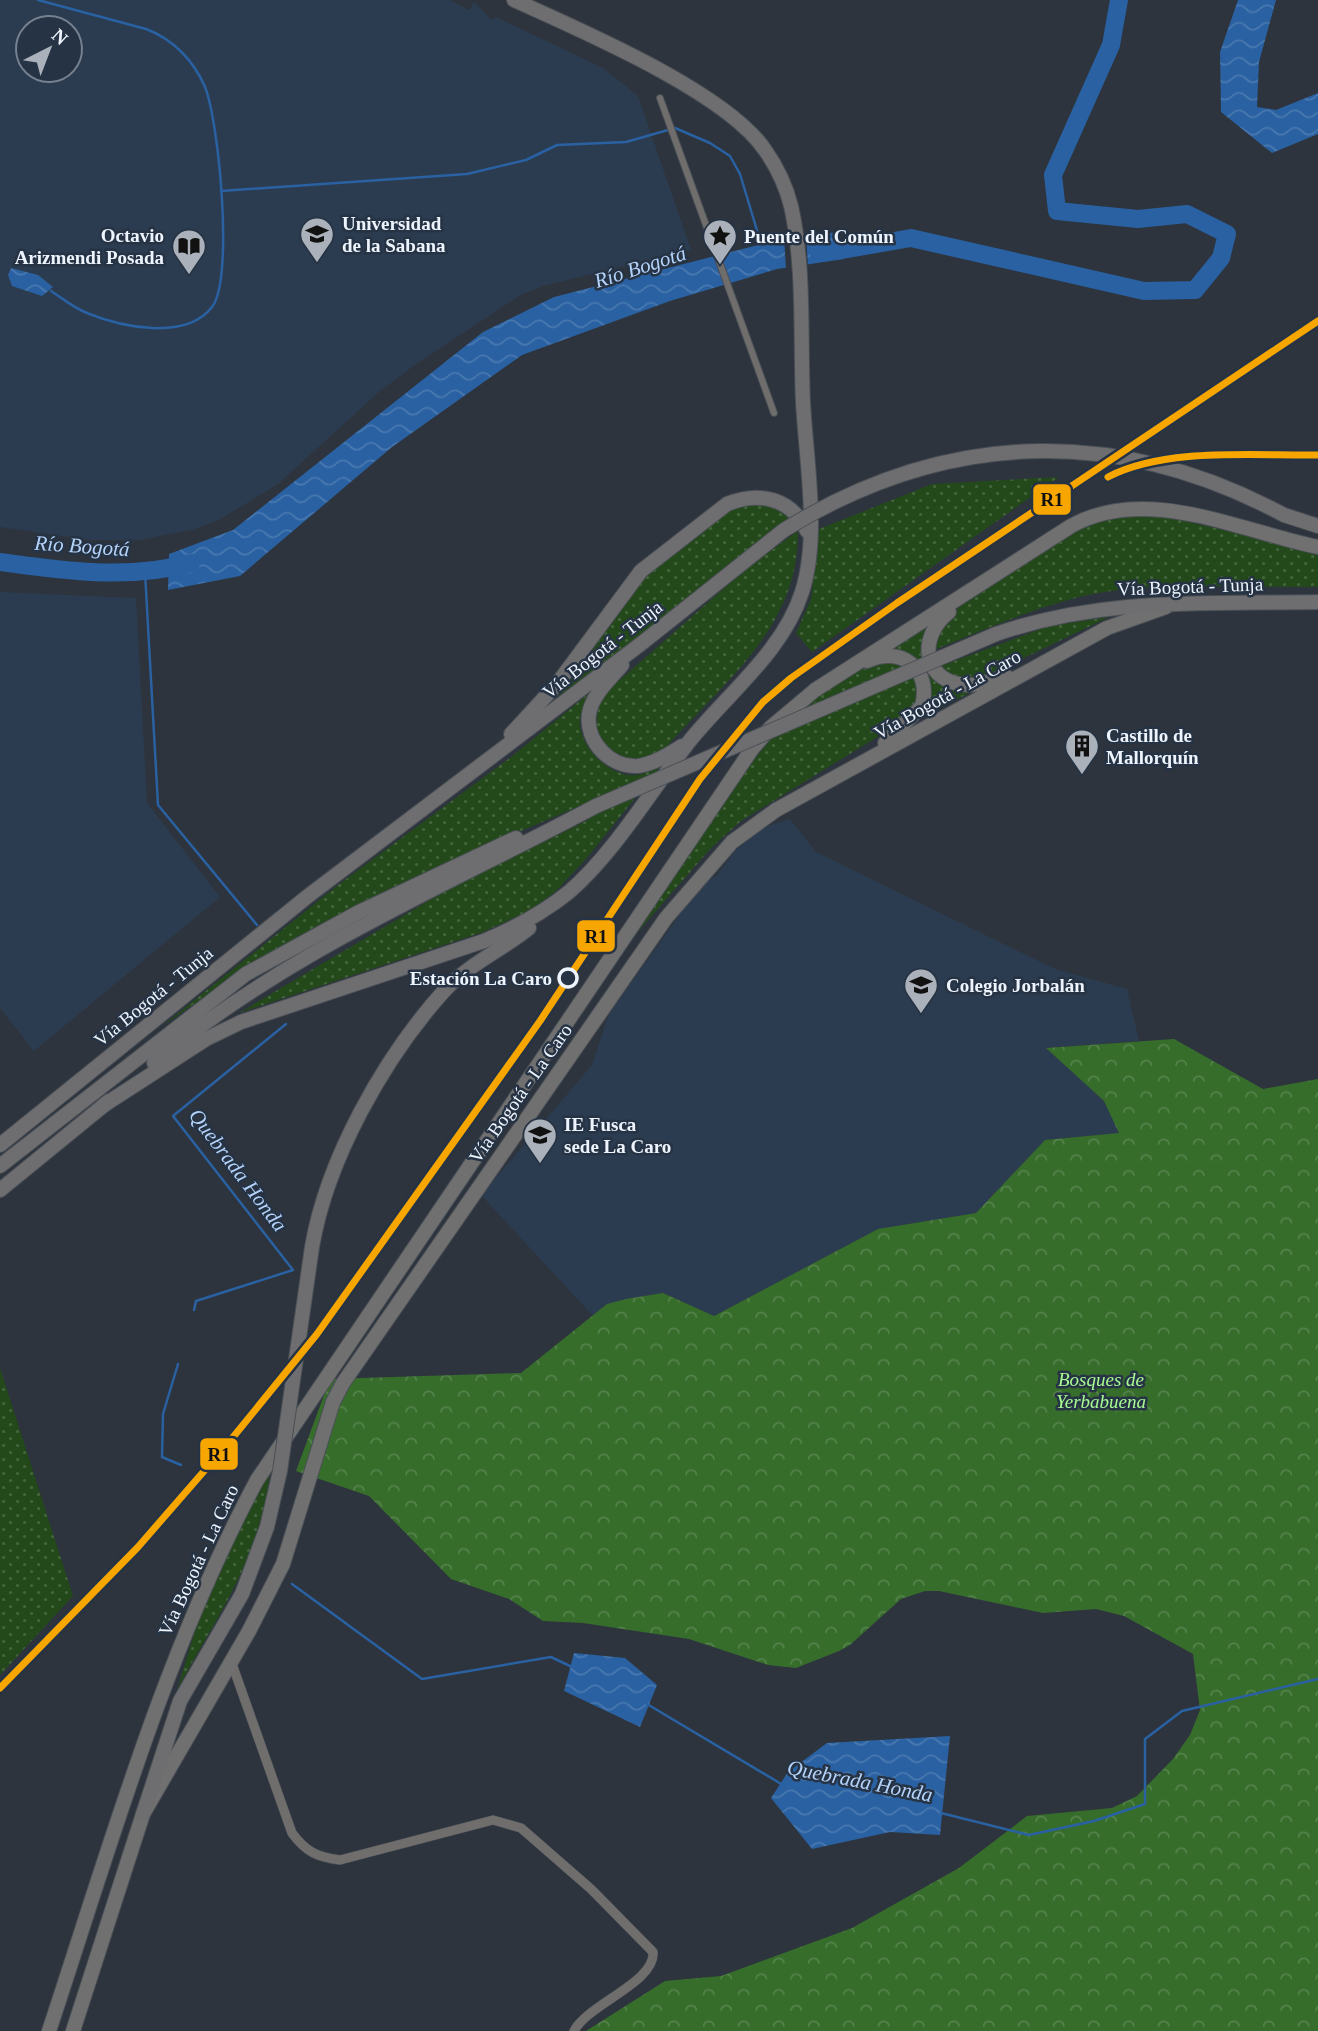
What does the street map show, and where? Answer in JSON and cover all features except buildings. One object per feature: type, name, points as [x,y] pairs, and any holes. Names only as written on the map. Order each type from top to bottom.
[{"type":"highway","points":[[143,1814],[180,1701],[242,1594],[267,1527],[280,1471],[317,1216],[333,1165],[373,1093],[444,990],[489,954],[524,932],[567,893],[601,856],[691,740],[783,631],[802,593],[806,574],[809,536],[798,269],[788,194],[774,164],[756,138],[728,112],[633,57],[514,0]]},
{"type":"highway","name":"Vía Bogotá - Tunja","points":[[0,1145],[308,896],[642,643],[784,530],[816,510],[884,479],[956,458],[1031,450],[1107,454],[1168,466],[1216,482],[1284,515],[1318,526]]},
{"type":"highway","points":[[443,793],[535,709],[641,571],[710,516],[741,498],[771,498],[794,511],[809,536]]},
{"type":"highway","name":"Vía Bogotá - Tunja","points":[[0,1190],[193,1031],[275,976],[433,888],[596,806],[996,634],[1067,613],[1177,604],[1318,602]]},
{"type":"highway","points":[[642,643],[593,702],[589,713],[592,737],[609,758],[623,765],[638,766],[670,754],[691,740]]},
{"type":"highway","points":[[0,1166],[219,993],[274,958],[464,861],[596,806]]},
{"type":"highway","points":[[104,1105],[223,1030],[484,941],[526,922],[567,893]]},
{"type":"main road","name":"Vía Bogotá - La Caro","points":[[49,2031],[169,1670],[219,1552],[257,1480],[752,749],[793,708],[839,673],[1094,515],[1145,507],[1183,513],[1318,547]]},
{"type":"main road","points":[[1021,559],[938,621],[930,632],[928,655],[939,673],[949,680],[969,685],[1039,665]]},
{"type":"main road","name":"Vía Bogotá - La Caro","points":[[73,2031],[143,1814],[283,1564],[330,1413],[343,1383],[643,949],[690,888],[732,842],[776,810],[1107,628],[1177,604]]},
{"type":"main road","points":[[839,673],[873,658],[898,656],[911,661],[919,669],[924,682],[925,695],[915,716],[869,758]]},
{"type":"street","points":[[660,98],[774,413]]},
{"type":"street","points":[[230,1660],[292,1833],[304,1850],[321,1858],[340,1860],[493,1820],[522,1828],[591,1889],[653,1952],[649,1967],[635,1982],[580,2020],[574,2031]]},
{"type":"shaded area","name":"Universidad de la Sabana","points":[[0,0],[450,0],[469,10],[474,2],[492,20],[496,17],[603,68],[638,96],[691,250],[543,286],[519,296],[380,391],[278,484],[219,520],[192,530],[139,540],[89,540],[0,527]]},
{"type":"shaded area","points":[[0,592],[136,598],[147,803],[220,897],[34,1051],[0,1008]]},
{"type":"shaded area","points":[[790,819],[816,852],[1055,969],[1127,989],[1139,1041],[1046,1048],[1104,1101],[1120,1133],[1045,1140],[976,1213],[878,1229],[714,1316],[663,1293],[607,1304],[593,1316],[481,1195],[592,1065],[609,1014],[699,888],[718,874],[735,851],[764,827]]},
{"type":"green space","points":[[1059,477],[812,652],[796,633],[811,599],[819,529],[932,484]]},
{"type":"green space","points":[[767,502],[793,518],[546,713],[646,577],[733,507]]},
{"type":"green space","points":[[1154,514],[1318,552],[1318,587],[1197,586],[1106,592],[1042,608],[934,650],[939,632],[950,616],[979,592],[1044,549],[1106,517]]},
{"type":"green space","points":[[798,531],[795,566],[786,597],[771,626],[732,677],[663,751],[647,757],[631,758],[618,755],[607,748],[600,738],[597,725],[598,710],[605,693],[746,569]]},
{"type":"green space","points":[[1109,617],[984,677],[961,678],[941,666],[1049,626]]},
{"type":"green space","points":[[928,622],[923,638],[926,661],[941,674],[977,689],[916,721],[930,698],[927,675],[912,657],[887,649]]},
{"type":"green space","points":[[898,660],[913,677],[919,692],[915,706],[909,714],[900,723],[741,821],[711,848],[628,943],[743,774],[786,723],[809,701],[836,682],[865,668]]},
{"type":"green space","points":[[598,686],[584,706],[580,720],[584,741],[590,750],[607,766],[628,775],[641,774],[663,763],[586,859],[555,892],[529,911],[483,932],[239,1013],[445,891],[588,820],[582,805],[427,872],[313,928],[262,958],[161,1027],[338,885],[511,757]]},
{"type":"green space","name":"Bosques de Yerbabuena","points":[[1174,1039],[1263,1089],[1318,1079],[1318,2031],[586,2031],[665,1981],[721,1976],[852,1928],[959,1868],[1027,1816],[1112,1808],[1137,1796],[1173,1759],[1190,1735],[1200,1710],[1193,1654],[1124,1616],[1096,1609],[1043,1613],[939,1591],[925,1591],[901,1599],[850,1645],[796,1668],[768,1665],[689,1639],[583,1623],[543,1621],[509,1599],[451,1579],[369,1496],[296,1471],[330,1379],[521,1373],[607,1304],[663,1293],[714,1316],[878,1229],[976,1213],[1045,1140],[1119,1133],[1104,1101],[1046,1048]]},
{"type":"green space","points":[[0,1368],[73,1596],[0,1675]]},
{"type":"green space","points":[[271,1466],[265,1500],[248,1558],[223,1609],[177,1690],[199,1618],[227,1546]]},
{"type":"water","points":[[1238,0],[1276,0],[1259,62],[1257,107],[1276,110],[1318,93],[1318,134],[1272,153],[1221,112],[1220,52]]},
{"type":"water","points":[[837,232],[844,259],[777,269],[670,301],[522,355],[392,447],[240,576],[168,590],[169,554],[233,530],[483,332],[554,297],[778,240]]},
{"type":"water","points":[[11,268],[38,275],[53,287],[42,296],[12,286],[8,275]]},
{"type":"water","points":[[574,1653],[625,1658],[657,1685],[640,1727],[564,1691]]},
{"type":"water","points":[[950,1736],[940,1835],[890,1832],[812,1849],[771,1798],[788,1772],[827,1743]]},
{"type":"pier","points":[[806,233],[808,268],[786,269],[784,236]]},
{"type":"waterway","points":[[38,0],[146,29],[182,52],[200,77],[210,105],[222,200],[222,266],[219,291],[212,307],[201,318],[170,328],[117,323],[87,313],[51,291]]},
{"type":"waterway","name":"Río Bogotá","points":[[818,250],[836,251],[911,238],[1144,291],[1195,290],[1221,258],[1227,234],[1187,214],[1138,219],[1057,211],[1053,175],[1111,45],[1119,0]]},
{"type":"waterway","points":[[221,191],[467,174],[526,160],[557,145],[626,142],[675,128],[710,143],[730,156],[740,174],[762,247]]},
{"type":"waterway","name":"Río Bogotá","points":[[0,562],[72,571],[120,573],[191,563]]},
{"type":"waterway","name":"Quebrada Honda","points":[[145,572],[158,805],[257,925]]},
{"type":"waterway","name":"Quebrada Honda","points":[[194,1310],[196,1301],[293,1270],[173,1116],[286,1024]]},
{"type":"waterway","name":"Quebrada Honda","points":[[178,1364],[163,1414],[162,1457],[181,1465]]},
{"type":"waterway","name":"Quebrada Honda","points":[[292,1584],[422,1679],[551,1657],[572,1667]]},
{"type":"waterway","name":"Quebrada Honda","points":[[941,1813],[1029,1835],[1094,1821],[1145,1804],[1145,1739],[1182,1711],[1318,1679]]},
{"type":"waterway","name":"Quebrada Honda","points":[[647,1704],[783,1785]]},
{"type":"transit line","name":"R1","points":[[0,1688],[138,1547],[225,1447],[317,1334],[540,1021],[700,779],[763,702],[791,678],[897,603],[1318,321]]},
{"type":"transit line","name":"R1","points":[[1108,477],[1131,467],[1183,457],[1239,454],[1318,455]]},
{"type":"place","name":"Universidad de la Sabana","points":[[317,264]]},
{"type":"place","name":"Puente del Común","points":[[720,266]]},
{"type":"place","name":"Octavio Arizmendi Posada","points":[[189,276]]},
{"type":"place","name":"Castillo de Mallorquín","points":[[1082,776]]},
{"type":"place","name":"Estación La Caro","points":[[568,978]]},
{"type":"place","name":"Colegio Jorbalán","points":[[921,1015]]},
{"type":"place","name":"IE Fusca sede La Caro","points":[[540,1165]]}]
